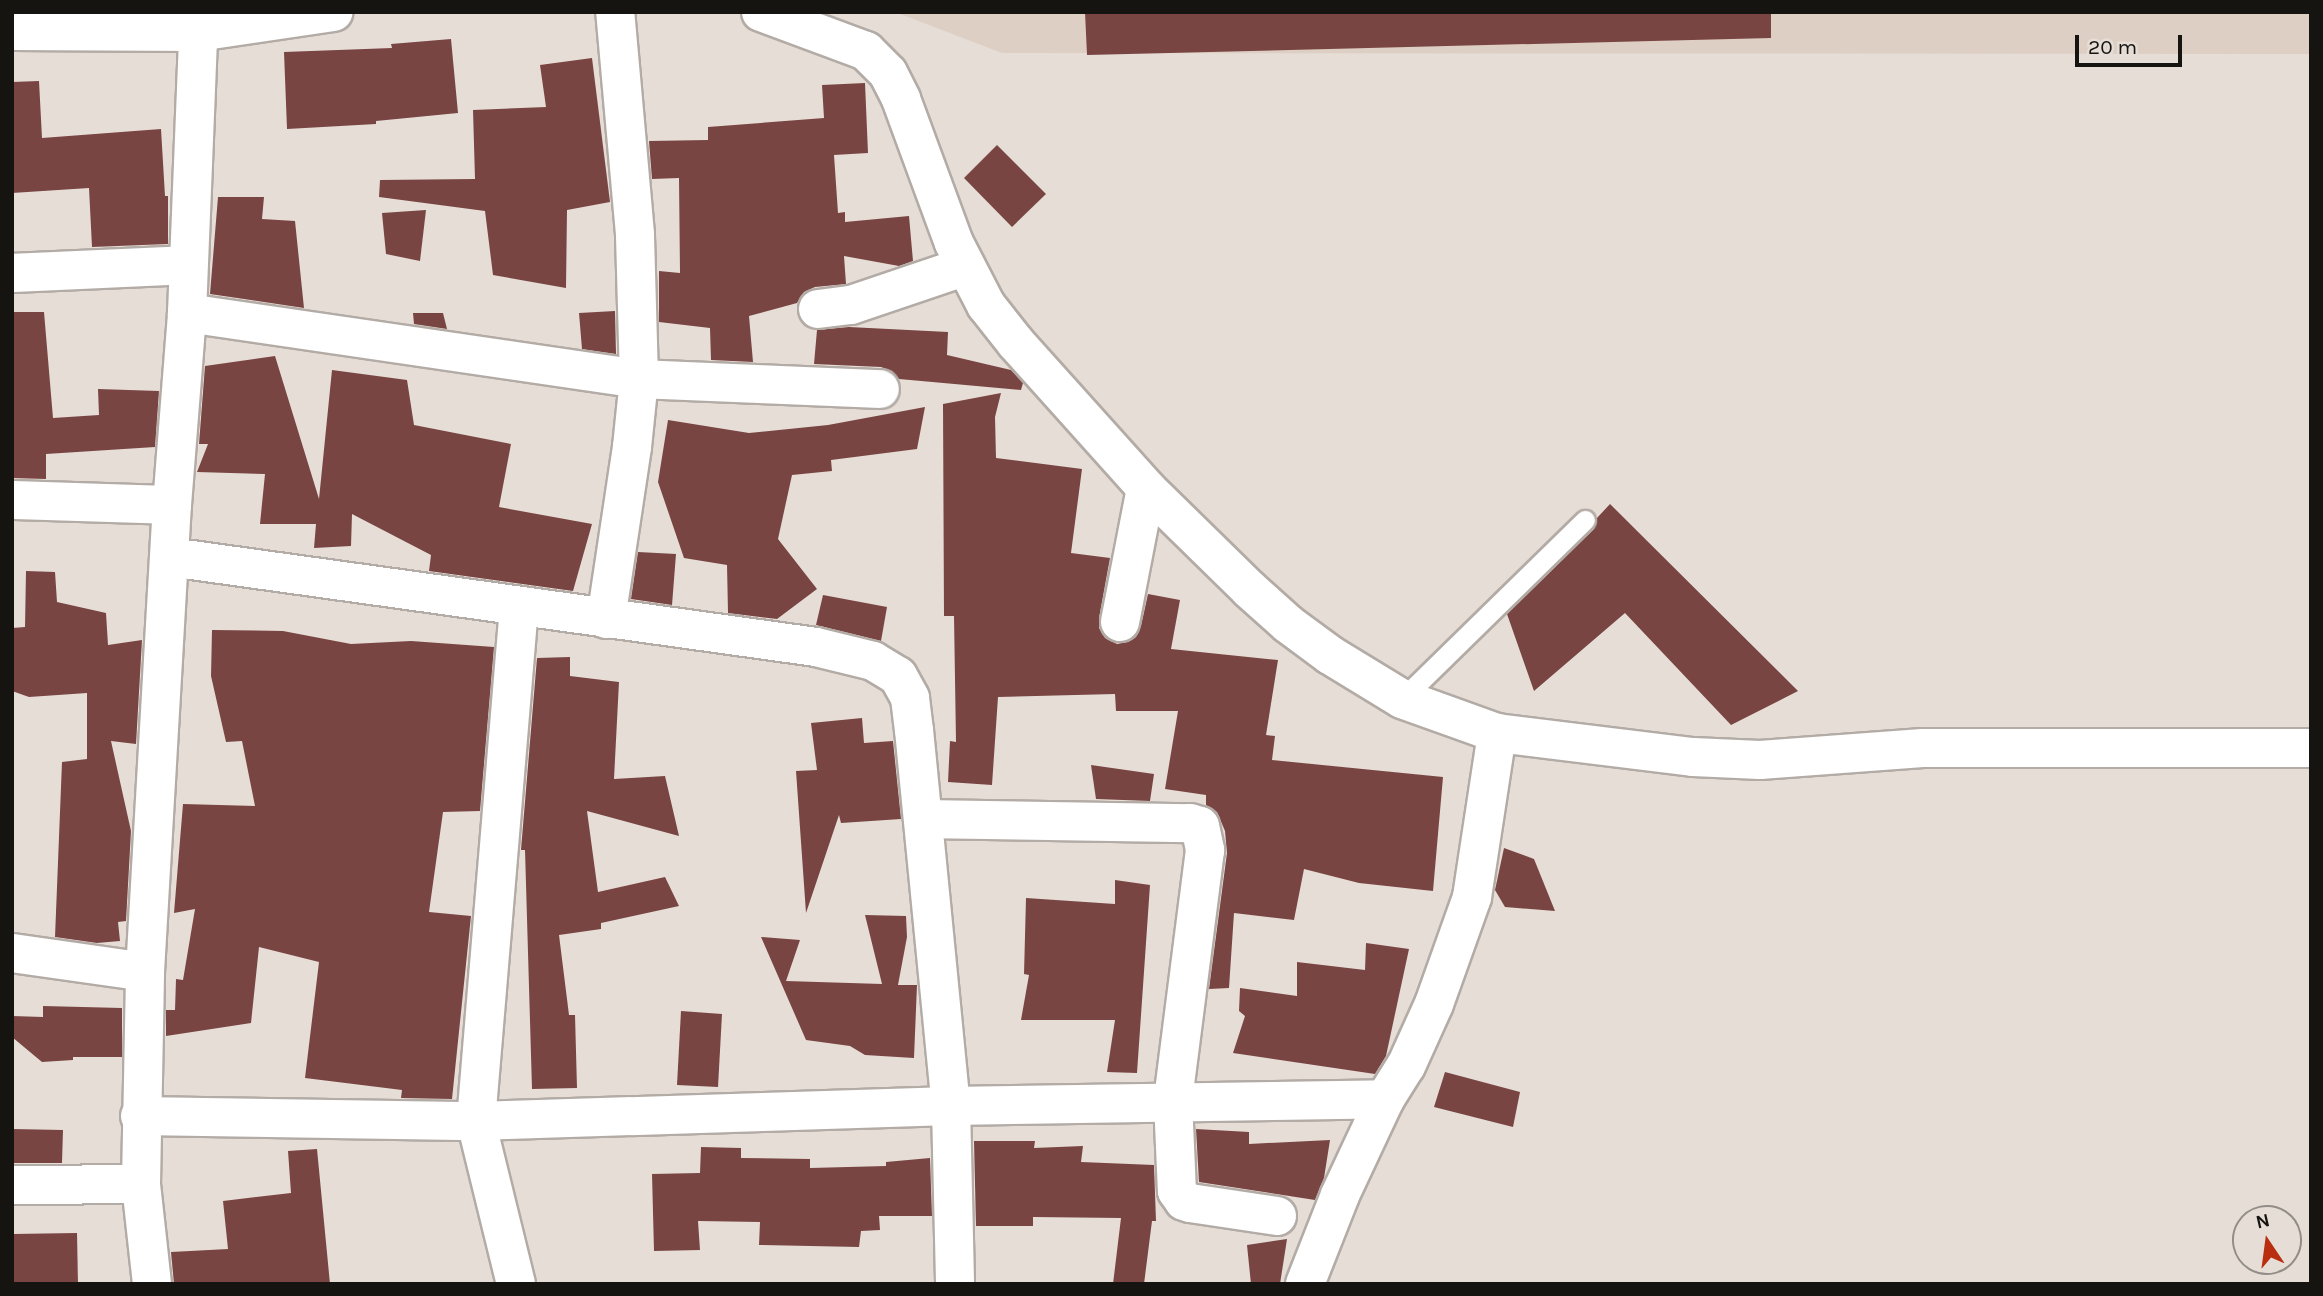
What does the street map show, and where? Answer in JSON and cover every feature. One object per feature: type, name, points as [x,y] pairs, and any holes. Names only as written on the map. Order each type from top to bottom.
[{"type":"street","points":[[12,31],[334,12]]},
{"type":"street","points":[[606,619],[632,447],[639,379],[635,234],[615,12]]},
{"type":"street","points":[[761,12],[866,51],[888,73],[901,99],[939,208],[966,266],[986,305],[1016,343],[1146,488],[1288,624],[1339,661],[1402,699],[1497,733],[1693,757],[1760,760],[1923,748],[2311,748]]},
{"type":"street","points":[[152,1284],[141,1184],[140,1116],[145,972],[172,505],[187,313],[199,22]]},
{"type":"street","points":[[12,273],[188,265]]},
{"type":"street","points":[[818,309],[851,305],[966,266]]},
{"type":"street","points":[[187,313],[639,379],[880,389]]},
{"type":"street","points":[[1120,622],[1146,488]]},
{"type":"street","points":[[12,500],[172,505]]},
{"type":"street","points":[[170,556],[816,647],[873,661],[898,676],[910,698],[951,1106],[955,1284]]},
{"type":"street","points":[[516,1284],[476,1121],[519,607]]},
{"type":"street","points":[[1305,1284],[1340,1195],[1434,1004],[1472,897],[1497,733]]},
{"type":"street","points":[[923,819],[1190,823],[1200,827],[1205,850],[1172,1101],[1177,1191],[1184,1200],[1277,1216]]},
{"type":"street","points":[[12,953],[145,972]]},
{"type":"street","points":[[140,1116],[476,1121],[951,1106],[1385,1099]]},
{"type":"street","points":[[12,1185],[141,1184]]},
{"type":"lane","points":[[1402,699],[1585,520]]},
{"type":"shaded area","points":[[895,12],[2311,12],[2311,54],[1002,53]]},
{"type":"building","points":[[1085,12],[1771,12],[1771,38],[1087,55]]},
{"type":"building","points":[[451,39],[458,113],[376,121],[376,124],[287,129],[284,52],[392,48],[391,44]]},
{"type":"building","points":[[592,58],[610,202],[567,210],[566,288],[493,275],[485,211],[379,197],[380,180],[475,179],[473,110],[546,107],[540,65]]},
{"type":"building","points":[[39,81],[42,138],[161,129],[165,196],[168,196],[168,244],[92,247],[89,188],[12,193],[12,82]]},
{"type":"building","points":[[865,83],[868,153],[834,155],[838,213],[845,212],[845,222],[909,216],[913,261],[899,266],[844,256],[846,284],[815,287],[804,292],[797,303],[749,316],[753,362],[711,360],[710,328],[659,322],[659,271],[680,273],[679,178],[652,179],[649,141],[708,140],[708,127],[824,118],[822,85]]},
{"type":"building","points":[[997,145],[1046,194],[1012,227],[964,178]]},
{"type":"building","points":[[218,197],[264,197],[262,219],[295,221],[304,308],[210,294]]},
{"type":"building","points":[[426,210],[420,261],[386,254],[382,213]]},
{"type":"building","points":[[615,311],[616,354],[582,349],[579,313]]},
{"type":"building","points":[[12,312],[44,312],[53,418],[99,415],[98,389],[159,391],[155,447],[46,454],[46,479],[12,478]]},
{"type":"building","points":[[413,313],[443,313],[447,329],[414,324]]},
{"type":"building","points":[[849,327],[948,332],[947,355],[1011,370],[1023,383],[1021,390],[899,379],[892,371],[881,367],[814,364],[817,330]]},
{"type":"building","points":[[275,356],[319,499],[332,370],[407,380],[414,425],[511,444],[499,507],[592,524],[573,591],[429,571],[431,555],[352,514],[351,546],[314,548],[316,524],[260,524],[265,474],[197,472],[208,444],[199,444],[205,366]]},
{"type":"building","points":[[1001,393],[995,417],[996,458],[1082,469],[1071,553],[1110,558],[1099,618],[1099,628],[1105,638],[1117,644],[1136,637],[1148,594],[1180,600],[1171,649],[1278,660],[1266,735],[1275,736],[1272,760],[1443,777],[1433,891],[1359,883],[1304,869],[1294,920],[1234,913],[1229,988],[1209,989],[1227,853],[1225,831],[1217,812],[1206,805],[1206,795],[1165,789],[1178,711],[1116,711],[1115,694],[998,697],[992,785],[948,782],[950,741],[956,742],[954,616],[944,616],[943,404]]},
{"type":"building","points":[[925,407],[917,449],[831,460],[832,471],[792,475],[778,539],[817,589],[777,619],[728,613],[727,565],[684,558],[658,482],[668,420],[749,433],[828,425]]},
{"type":"building","points":[[1610,504],[1798,691],[1731,725],[1625,613],[1534,691],[1507,614],[1594,529],[1597,518]]},
{"type":"building","points":[[638,552],[676,554],[672,605],[631,599]]},
{"type":"building","points":[[26,571],[55,572],[57,602],[106,613],[108,645],[142,640],[136,744],[111,741],[131,831],[126,921],[118,922],[120,941],[97,943],[55,937],[62,762],[87,759],[87,693],[29,697],[12,691],[12,628],[25,627]]},
{"type":"building","points":[[823,595],[887,607],[881,641],[816,625]]},
{"type":"building","points":[[212,630],[283,631],[351,644],[411,641],[494,647],[480,811],[443,812],[429,912],[471,916],[452,1099],[401,1098],[402,1090],[305,1078],[319,962],[259,947],[251,1023],[166,1036],[166,1010],[175,1010],[176,979],[183,980],[195,909],[174,913],[183,804],[255,806],[242,741],[226,742],[211,676]]},
{"type":"building","points":[[570,657],[570,676],[619,682],[614,779],[665,776],[679,836],[587,811],[598,892],[665,877],[679,906],[601,923],[601,929],[559,935],[569,1015],[575,1015],[577,1088],[532,1089],[525,850],[521,850],[537,658]]},
{"type":"building","points":[[862,718],[864,743],[893,741],[901,819],[841,823],[839,815],[806,913],[796,771],[817,770],[811,723]]},
{"type":"building","points":[[1091,765],[1154,774],[1150,801],[1096,799]]},
{"type":"building","points":[[1504,848],[1534,859],[1555,911],[1505,907],[1495,890]]},
{"type":"building","points":[[1115,880],[1150,885],[1137,1073],[1107,1072],[1115,1020],[1021,1020],[1029,975],[1024,974],[1026,898],[1115,904]]},
{"type":"building","points":[[865,915],[906,916],[907,937],[898,985],[917,985],[914,1058],[865,1055],[850,1046],[806,1040],[761,937],[800,940],[786,981],[882,984]]},
{"type":"building","points":[[1366,943],[1409,949],[1386,1056],[1375,1074],[1233,1053],[1245,1016],[1239,1011],[1240,988],[1297,996],[1297,962],[1365,970]]},
{"type":"building","points":[[43,1006],[122,1008],[122,1057],[73,1057],[73,1060],[42,1062],[12,1037],[12,1016],[43,1017]]},
{"type":"building","points":[[681,1011],[722,1014],[718,1087],[677,1085]]},
{"type":"building","points":[[1445,1072],[1520,1092],[1513,1127],[1434,1107]]},
{"type":"building","points":[[12,1129],[63,1130],[62,1163],[12,1163]]},
{"type":"building","points":[[1196,1129],[1249,1132],[1249,1144],[1330,1140],[1324,1178],[1315,1200],[1199,1182]]},
{"type":"building","points":[[974,1141],[1035,1141],[1034,1148],[1083,1146],[1081,1162],[1154,1165],[1156,1221],[1152,1221],[1144,1284],[1113,1284],[1121,1218],[1033,1217],[1033,1226],[976,1226]]},
{"type":"building","points":[[701,1147],[741,1148],[741,1158],[810,1159],[810,1168],[886,1166],[886,1162],[930,1158],[932,1216],[879,1216],[880,1230],[861,1231],[859,1247],[759,1245],[760,1222],[698,1221],[700,1250],[654,1251],[652,1174],[700,1173]]},
{"type":"building","points":[[317,1149],[330,1284],[174,1284],[171,1252],[228,1249],[223,1201],[291,1193],[288,1151]]},
{"type":"building","points":[[77,1233],[78,1284],[12,1284],[12,1234]]},
{"type":"building","points":[[1287,1239],[1280,1284],[1251,1284],[1247,1245]]}]
